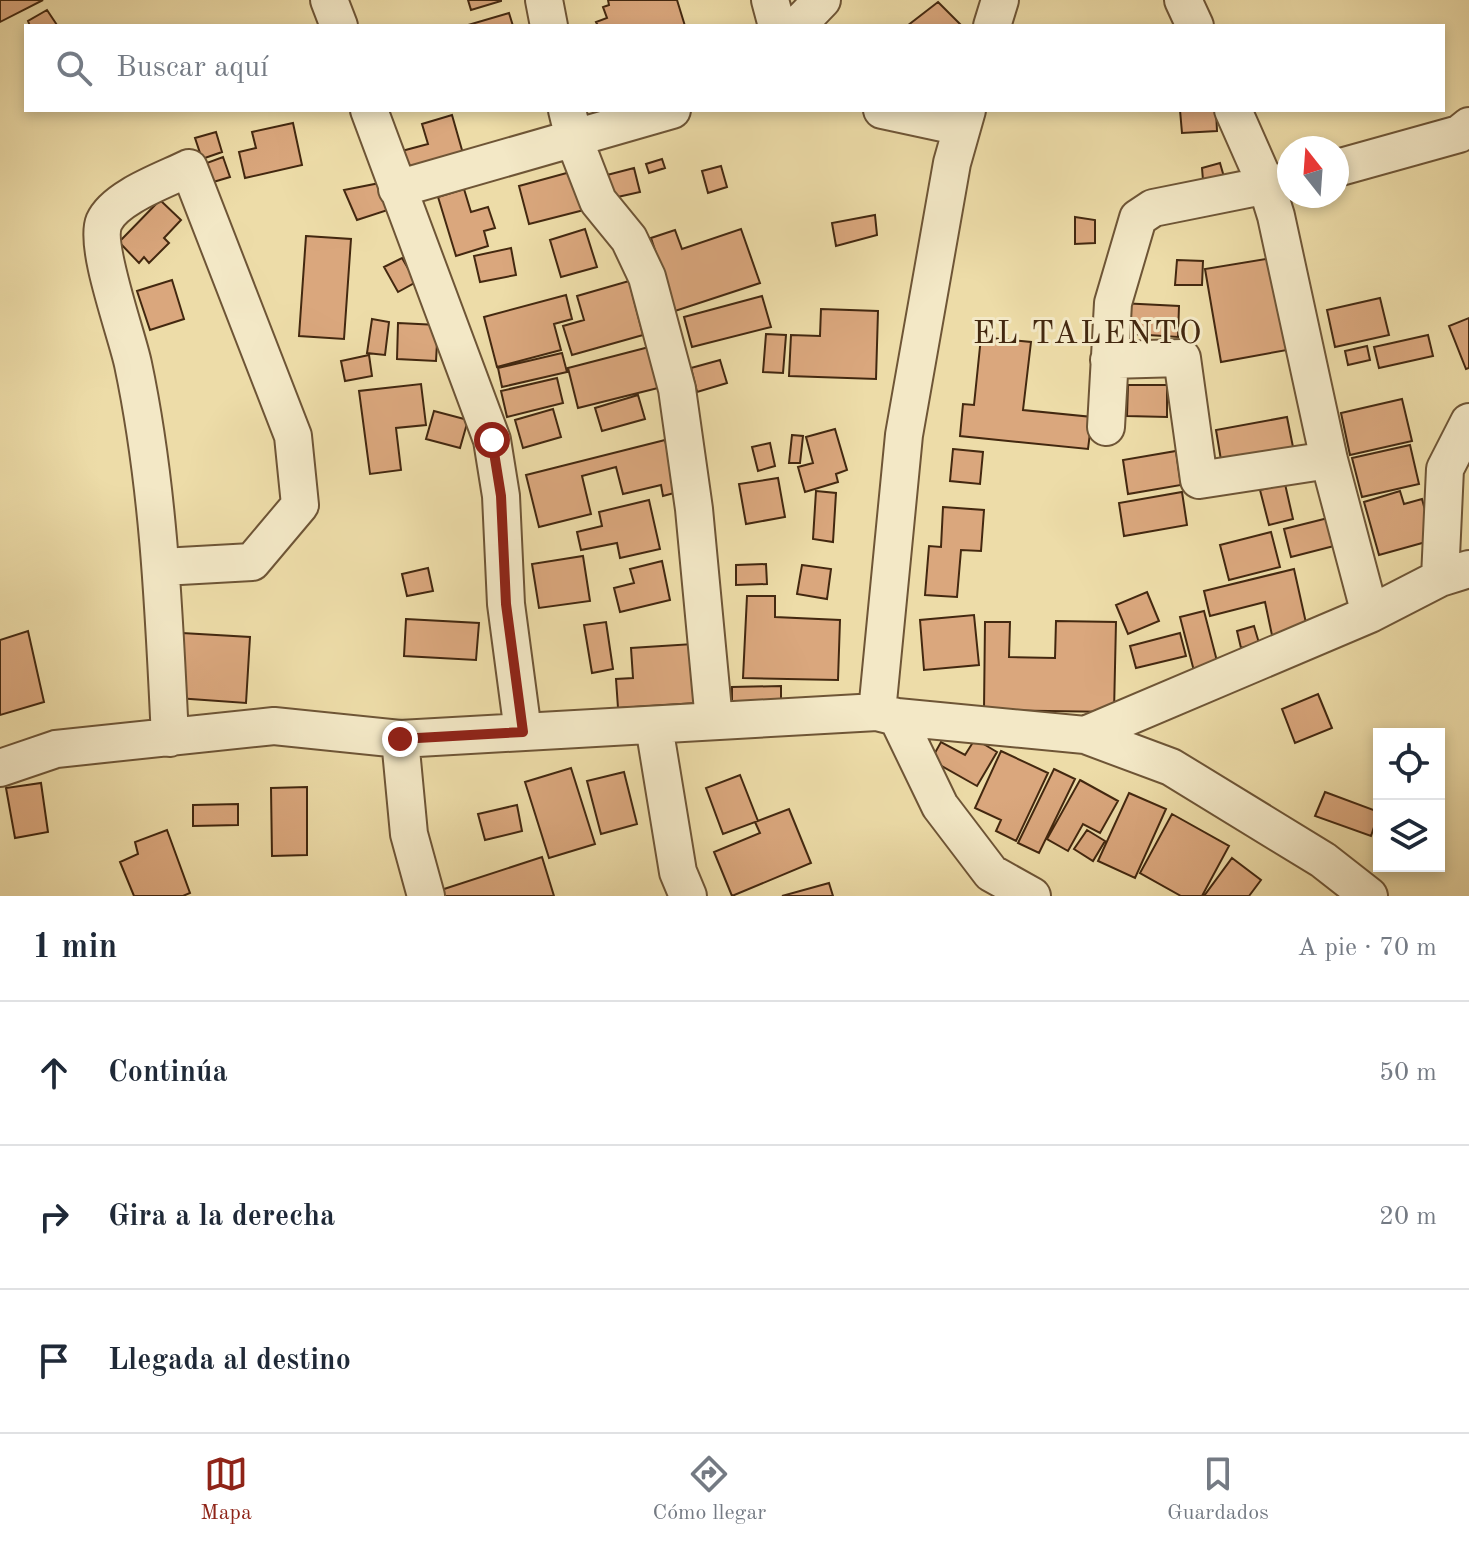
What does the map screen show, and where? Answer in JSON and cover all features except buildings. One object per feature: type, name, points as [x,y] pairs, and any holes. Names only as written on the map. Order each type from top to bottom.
[{"type":"street","points":[[329,0],[338,24]]},
{"type":"street","points":[[544,0],[549,24]]},
{"type":"street","points":[[770,0],[776,24]]},
{"type":"street","points":[[799,24],[822,0]]},
{"type":"street","points":[[993,24],[1000,0]]},
{"type":"street","points":[[1183,0],[1194,24]]},
{"type":"street","points":[[370,112],[492,440],[501,496],[506,604],[523,732]]},
{"type":"street","points":[[397,189],[570,125],[658,112]]},
{"type":"street","points":[[900,112],[964,119],[952,163],[904,435],[887,714],[940,806],[982,862],[991,873],[1032,896]]},
{"type":"street","points":[[1234,112],[1277,182]]},
{"type":"street","points":[[570,125],[598,201],[629,239],[647,277],[677,389],[694,509],[714,721]]},
{"type":"street","points":[[1349,165],[1459,134],[1469,126]]},
{"type":"street","points":[[162,567],[252,562],[300,505],[293,436],[189,168],[114,206],[103,224],[102,245],[133,365],[162,567],[170,738]]},
{"type":"street","points":[[1106,427],[1113,303],[1138,218],[1153,208],[1277,184]]},
{"type":"street","points":[[1277,200],[1276,216],[1329,460],[1370,614]]},
{"type":"street","points":[[1109,360],[1182,358],[1199,480],[1329,460]]},
{"type":"street","points":[[1085,735],[1370,614],[1455,574],[1445,469],[1469,422]]},
{"type":"street","points":[[0,768],[56,749],[274,726],[400,739],[887,714],[1085,735],[1171,767],[1323,860],[1369,896]]},
{"type":"street","points":[[654,726],[678,872],[688,896]]},
{"type":"street","points":[[400,739],[409,834],[426,896]]},
{"type":"district","name":"EL TALENTO","points":[[1088,335]]},
{"type":"route","points":[[400,739],[523,732],[506,604],[501,496],[492,440]]}]
